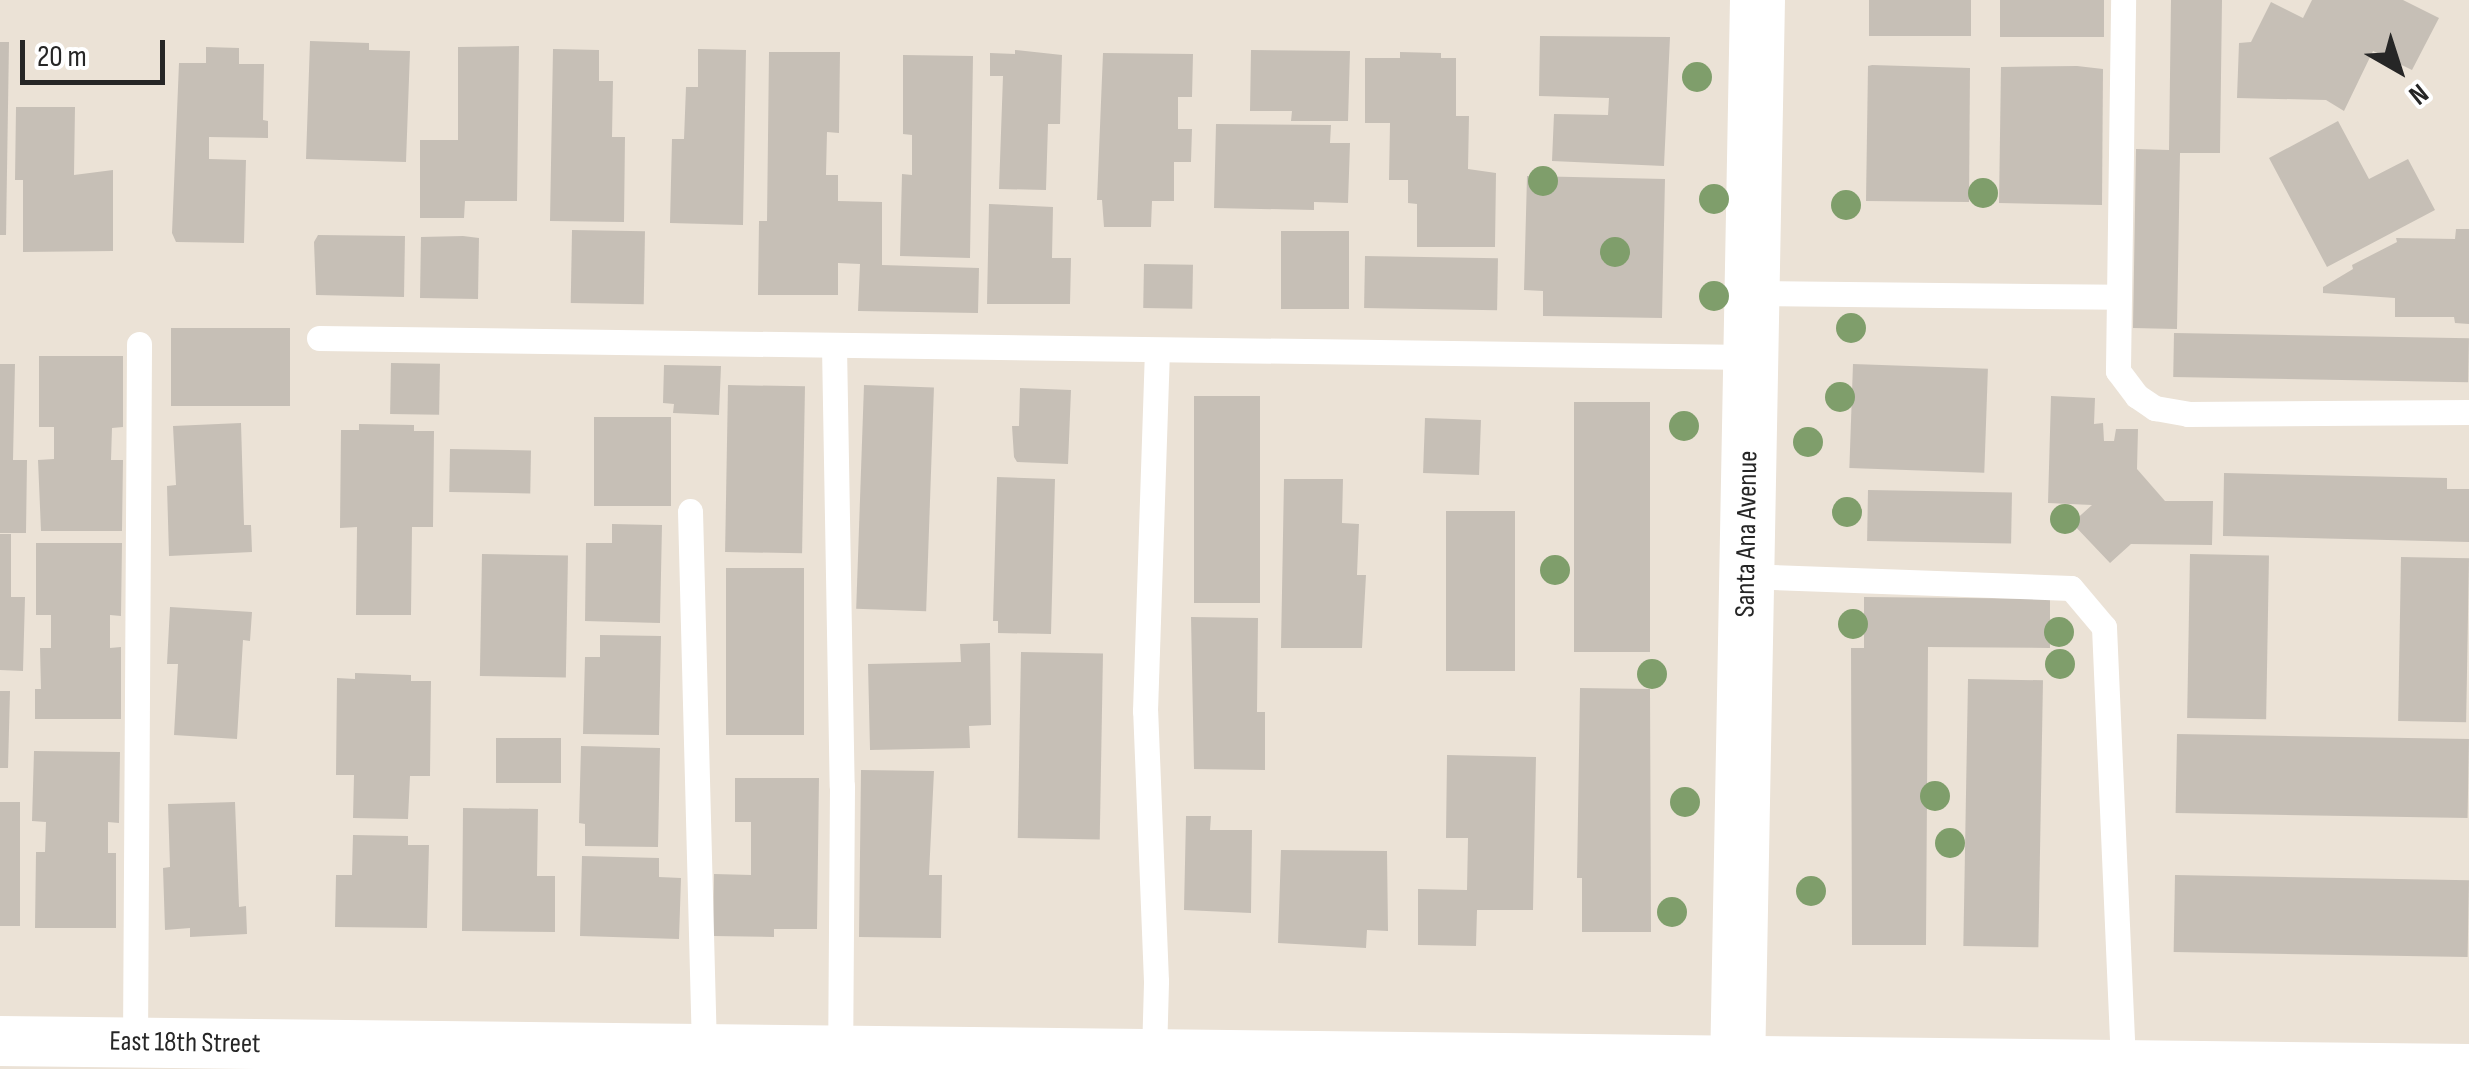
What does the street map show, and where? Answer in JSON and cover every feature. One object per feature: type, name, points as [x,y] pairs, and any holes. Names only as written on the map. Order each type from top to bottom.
[{"type":"street","name":"Santa Ana Avenue","points":[[1737,1065],[1757,0]]},
{"type":"street","name":"East 18th Street","points":[[0,1041],[840,1050],[1055,1061],[1154,1054],[1396,1063],[2469,1069]]},
{"type":"lane","points":[[2123,0],[2118,371],[2137,396],[2155,408],[2188,414],[2469,412]]},
{"type":"lane","points":[[1751,293],[2119,297]]},
{"type":"lane","points":[[319,338],[1750,357]]},
{"type":"lane","points":[[135,1042],[139,344]]},
{"type":"lane","points":[[834,346],[842,786],[840,1050]]},
{"type":"lane","points":[[1154,1054],[1156,982],[1145,711],[1157,350]]},
{"type":"lane","points":[[690,511],[704,1048]]},
{"type":"lane","points":[[1746,576],[2071,588],[2104,627],[2123,1066]]},
{"type":"building","points":[[1869,0],[1971,0],[1971,36],[1869,36]]},
{"type":"building","points":[[2000,0],[2104,0],[2104,37],[2000,37]]},
{"type":"building","points":[[2171,0],[2222,0],[2220,153],[2180,153],[2177,329],[2133,328],[2136,149],[2169,150]]},
{"type":"building","points":[[2312,0],[2403,0],[2439,18],[2412,70],[2373,51],[2344,111],[2326,100],[2237,98],[2239,43],[2251,42],[2271,2],[2303,18]]},
{"type":"building","points":[[1540,36],[1670,37],[1664,166],[1552,161],[1554,114],[1608,115],[1609,98],[1539,96]]},
{"type":"building","points":[[310,41],[369,43],[369,50],[410,51],[406,162],[306,159]]},
{"type":"building","points":[[0,42],[9,42],[6,235],[0,235]]},
{"type":"building","points":[[519,46],[517,201],[465,201],[464,218],[420,218],[420,140],[458,140],[458,47]]},
{"type":"building","points":[[206,47],[239,48],[239,64],[264,64],[263,120],[268,121],[268,138],[209,137],[209,159],[246,160],[244,243],[176,242],[172,233],[179,63],[206,63]]},
{"type":"building","points":[[553,49],[599,50],[599,81],[613,81],[612,137],[625,137],[624,222],[550,221]]},
{"type":"building","points":[[698,49],[746,50],[743,225],[670,223],[672,139],[684,139],[686,87],[698,87]]},
{"type":"building","points":[[1015,50],[1062,55],[1060,124],[1048,124],[1046,190],[999,189],[1003,76],[990,76],[990,53],[1015,54]]},
{"type":"building","points":[[1251,50],[1350,51],[1348,121],[1291,121],[1292,111],[1250,111]]},
{"type":"building","points":[[769,52],[840,52],[839,133],[827,132],[826,175],[838,175],[838,201],[882,202],[882,265],[979,268],[978,313],[858,311],[860,264],[838,263],[838,295],[758,295],[759,221],[767,221]]},
{"type":"building","points":[[1400,52],[1441,53],[1441,58],[1456,58],[1456,116],[1469,116],[1468,169],[1496,173],[1495,247],[1417,247],[1417,204],[1408,203],[1408,180],[1389,180],[1390,123],[1365,123],[1365,58],[1400,58]]},
{"type":"building","points":[[1103,53],[1193,54],[1192,97],[1178,97],[1178,129],[1192,129],[1191,162],[1174,162],[1174,201],[1152,201],[1151,227],[1104,227],[1102,200],[1097,200]]},
{"type":"building","points":[[903,55],[973,56],[970,258],[900,256],[902,174],[912,175],[912,135],[903,134]]},
{"type":"building","points":[[1868,66],[1970,68],[1969,202],[1866,201]]},
{"type":"building","points":[[2001,67],[2103,69],[2102,205],[1999,203]]},
{"type":"building","points":[[16,107],[75,107],[74,175],[113,170],[113,251],[23,252],[23,180],[15,180]]},
{"type":"building","points":[[2338,121],[2369,179],[2408,159],[2435,210],[2327,267],[2269,158]]},
{"type":"building","points":[[1216,124],[1331,125],[1330,143],[1350,143],[1348,203],[1314,202],[1314,210],[1214,208]]},
{"type":"building","points":[[1527,176],[1665,179],[1662,318],[1543,316],[1543,291],[1524,290]]},
{"type":"building","points":[[989,204],[1053,207],[1052,258],[1071,258],[1070,304],[987,304]]},
{"type":"building","points":[[2456,229],[2469,229],[2469,324],[2455,323],[2454,317],[2395,317],[2395,298],[2323,293],[2323,287],[2353,269],[2352,265],[2397,242],[2396,238],[2455,239]]},
{"type":"building","points":[[572,230],[645,231],[644,304],[571,303]]},
{"type":"building","points":[[1281,231],[1349,231],[1349,309],[1281,309]]},
{"type":"building","points":[[318,235],[405,236],[404,297],[316,295],[314,242]]},
{"type":"building","points":[[421,237],[479,238],[478,299],[420,298]]},
{"type":"building","points":[[1365,256],[1498,258],[1497,310],[1364,308]]},
{"type":"building","points":[[1144,264],[1193,265],[1192,309],[1143,308]]},
{"type":"building","points":[[171,328],[290,328],[290,406],[171,406]]},
{"type":"building","points":[[2174,333],[2469,338],[2468,382],[2173,377]]},
{"type":"building","points":[[39,356],[123,356],[123,427],[112,428],[111,460],[123,460],[122,531],[41,531],[38,460],[54,459],[54,427],[39,427]]},
{"type":"building","points":[[391,363],[440,364],[439,415],[390,414]]},
{"type":"building","points":[[0,364],[15,364],[13,460],[27,460],[26,533],[0,533]]},
{"type":"building","points":[[1853,364],[1988,369],[1984,473],[1849,468]]},
{"type":"building","points":[[664,365],[721,366],[719,415],[673,413],[674,404],[663,403]]},
{"type":"building","points":[[728,385],[805,386],[802,553],[725,552]]},
{"type":"building","points":[[864,385],[934,387],[926,611],[856,609]]},
{"type":"building","points":[[1020,388],[1071,390],[1068,464],[1017,462],[1012,426],[1019,426]]},
{"type":"building","points":[[1194,396],[1260,396],[1260,603],[1194,603]]},
{"type":"building","points":[[2051,396],[2095,398],[2094,424],[2103,423],[2104,441],[2114,441],[2116,429],[2138,429],[2137,469],[2165,501],[2213,501],[2212,545],[2131,544],[2110,563],[2072,523],[2092,505],[2048,503]]},
{"type":"building","points":[[1574,402],[1650,402],[1650,652],[1574,652]]},
{"type":"building","points":[[594,417],[671,417],[671,506],[594,506]]},
{"type":"building","points":[[1425,418],[1481,420],[1479,475],[1423,473]]},
{"type":"building","points":[[241,423],[244,525],[251,525],[252,552],[169,556],[167,486],[176,485],[173,426]]},
{"type":"building","points":[[359,424],[414,425],[414,431],[434,431],[433,527],[412,527],[411,615],[356,615],[357,527],[340,528],[341,430],[359,430]]},
{"type":"building","points":[[450,449],[531,450],[530,493],[449,492]]},
{"type":"building","points":[[2224,473],[2447,478],[2447,489],[2469,489],[2469,542],[2223,536]]},
{"type":"building","points":[[997,477],[1055,479],[1051,634],[998,633],[998,621],[993,621]]},
{"type":"building","points":[[1284,479],[1343,479],[1342,523],[1359,524],[1357,575],[1366,575],[1362,648],[1281,648]]},
{"type":"building","points":[[1868,490],[2012,493],[2011,544],[1867,541]]},
{"type":"building","points":[[1446,511],[1515,511],[1515,671],[1446,671]]},
{"type":"building","points":[[612,524],[662,525],[660,623],[585,621],[586,543],[612,543]]},
{"type":"building","points":[[0,534],[11,534],[11,597],[25,597],[23,671],[0,670]]},
{"type":"building","points":[[36,543],[122,543],[121,616],[110,615],[110,648],[121,647],[121,719],[35,719],[35,689],[41,689],[40,648],[51,648],[51,615],[36,615]]},
{"type":"building","points":[[482,554],[568,556],[566,677],[480,676]]},
{"type":"building","points":[[2190,554],[2269,555],[2266,719],[2187,718]]},
{"type":"building","points":[[2401,557],[2469,558],[2466,722],[2398,721]]},
{"type":"building","points":[[726,568],[804,568],[804,735],[726,735]]},
{"type":"building","points":[[1864,597],[2050,599],[2050,648],[1928,647],[1926,945],[1852,945],[1851,648],[1864,648]]},
{"type":"building","points":[[170,607],[252,612],[250,641],[243,640],[237,739],[174,735],[178,664],[167,664]]},
{"type":"building","points":[[1191,617],[1258,618],[1257,712],[1265,712],[1265,770],[1194,769]]},
{"type":"building","points":[[600,635],[661,636],[659,735],[583,734],[585,657],[600,657]]},
{"type":"building","points":[[990,643],[991,725],[969,726],[970,748],[870,750],[868,664],[961,662],[960,644]]},
{"type":"building","points":[[1021,652],[1103,653],[1100,839],[1018,838]]},
{"type":"building","points":[[355,673],[411,675],[411,681],[431,681],[430,776],[410,776],[408,819],[353,818],[354,775],[336,775],[337,678],[355,679]]},
{"type":"building","points":[[1968,679],[2043,680],[2038,947],[1963,946]]},
{"type":"building","points":[[1580,688],[1650,689],[1651,932],[1582,932],[1582,878],[1577,878]]},
{"type":"building","points":[[0,691],[10,691],[8,768],[0,768]]},
{"type":"building","points":[[2177,734],[2469,739],[2468,818],[2176,813]]},
{"type":"building","points":[[496,738],[561,738],[561,783],[496,783]]},
{"type":"building","points":[[581,746],[660,748],[658,847],[585,846],[585,824],[579,823]]},
{"type":"building","points":[[34,751],[120,752],[119,823],[108,822],[108,853],[116,853],[116,928],[35,928],[36,852],[45,852],[46,822],[32,821]]},
{"type":"building","points":[[1447,755],[1536,757],[1533,910],[1477,910],[1476,946],[1418,945],[1418,889],[1467,890],[1468,838],[1446,838]]},
{"type":"building","points":[[861,770],[934,771],[929,875],[942,875],[941,938],[859,937]]},
{"type":"building","points":[[735,778],[819,778],[817,929],[774,929],[774,937],[713,936],[714,874],[751,875],[751,822],[735,822]]},
{"type":"building","points":[[0,802],[20,802],[20,926],[0,926]]},
{"type":"building","points":[[235,802],[239,907],[246,906],[247,934],[190,937],[190,928],[165,930],[163,868],[170,867],[168,804]]},
{"type":"building","points":[[463,808],[538,809],[537,876],[555,876],[555,932],[462,931]]},
{"type":"building","points":[[1186,816],[1211,816],[1210,830],[1252,830],[1251,913],[1184,910]]},
{"type":"building","points":[[353,835],[408,836],[408,845],[429,845],[427,928],[335,927],[336,875],[352,875]]},
{"type":"building","points":[[1281,850],[1387,851],[1388,931],[1367,930],[1366,948],[1278,943]]},
{"type":"building","points":[[582,856],[659,858],[659,877],[681,878],[679,939],[580,936]]},
{"type":"building","points":[[2175,875],[2469,880],[2468,957],[2174,952]]}]
